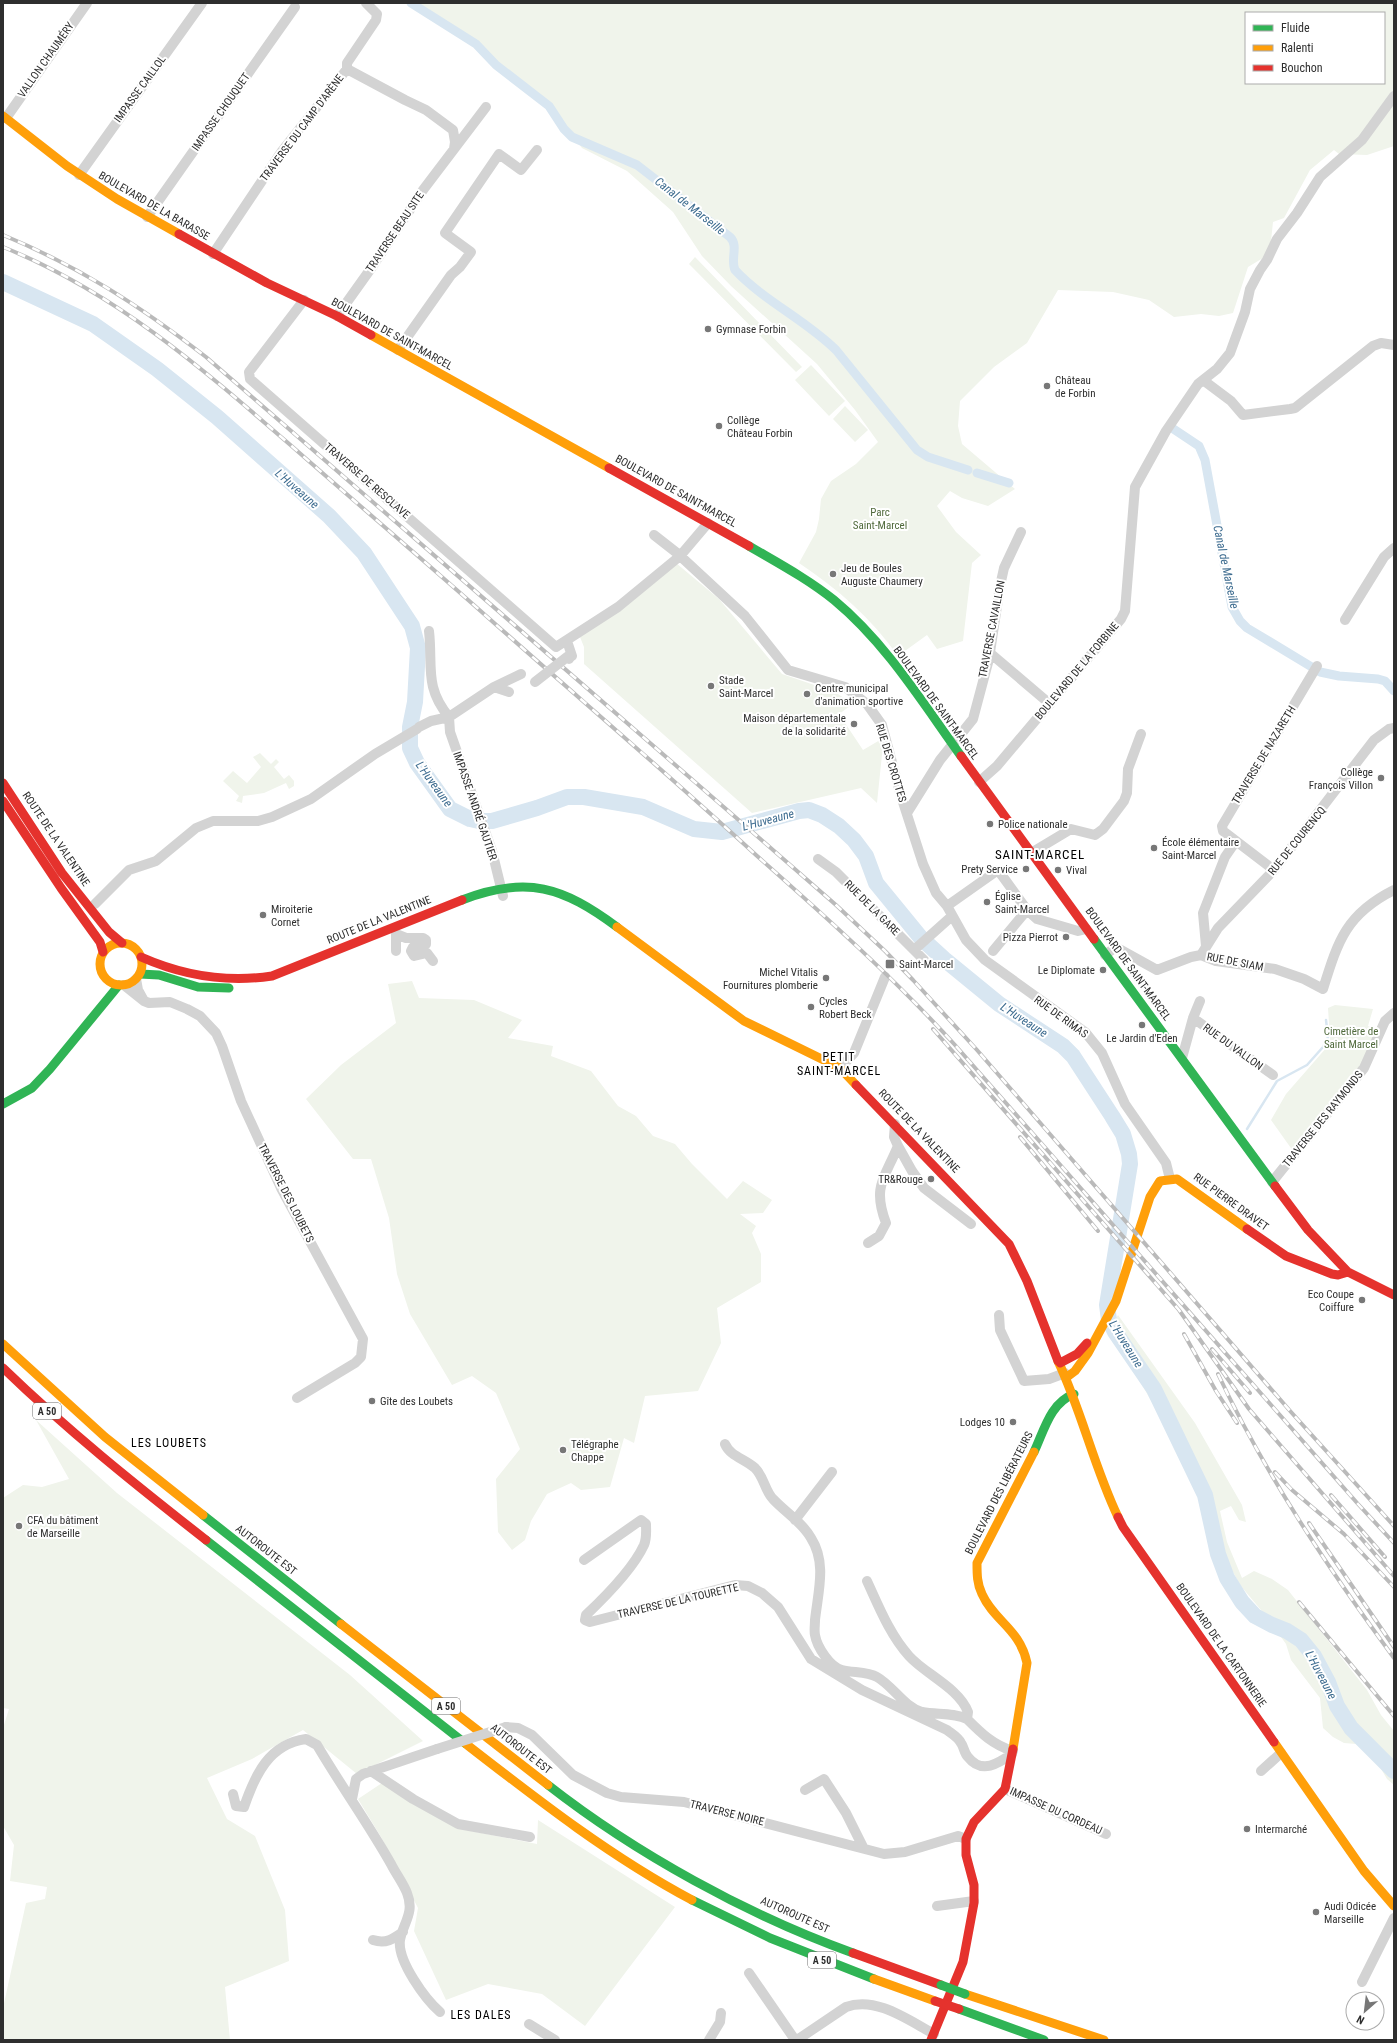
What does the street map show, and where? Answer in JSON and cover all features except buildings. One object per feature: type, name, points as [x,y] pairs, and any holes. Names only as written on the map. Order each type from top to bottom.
[{"type":"main road","name":"BOULEVARD DE LA BARASSE","points":[[4,117],[79,175],[147,217],[213,254],[304,300]]},
{"type":"main road","name":"BOULEVARD DE SAINT-MARCEL","points":[[304,300],[337,316],[708,523],[789,569],[834,600],[870,634],[886,652],[1086,929],[1308,1230],[1348,1272],[1394,1295]]},
{"type":"main road","name":"ROUTE DE LA VALENTINE","points":[[3,783],[62,873],[109,932],[122,943]]},
{"type":"main road","name":"ROUTE DE LA VALENTINE","points":[[3,801],[61,888],[100,942],[103,952]]},
{"type":"main road","name":"ROUTE DE LA VALENTINE","points":[[138,976],[150,972],[190,985],[224,989],[271,984],[396,934],[478,894],[525,886],[543,888],[565,894],[598,912],[744,1021],[840,1068],[1009,1244],[1027,1276],[1051,1347],[1066,1375]]},
{"type":"main road","name":"ROUTE DE LA VALENTINE","points":[[141,957],[188,972],[221,980],[243,980],[272,976],[410,920],[431,917]]},
{"type":"main road","points":[[396,934],[398,930],[407,926],[410,920]]},
{"type":"main road","points":[[3,1104],[32,1088],[50,1069],[96,1012],[121,985],[138,976],[142,969],[141,957],[134,947],[122,943],[108,947],[103,952],[100,964],[103,975],[103,995],[96,1012]]},
{"type":"main road","points":[[176,980],[184,978],[188,972]]},
{"type":"main road","points":[[103,975],[112,984],[121,985]]},
{"type":"main road","points":[[1066,1375],[1075,1370],[1088,1353],[1116,1301],[1150,1196],[1160,1181],[1170,1178]]},
{"type":"main road","name":"RUE PIERRE DRAVET","points":[[1170,1178],[1177,1179],[1184,1183],[1220,1211],[1286,1256],[1332,1274],[1338,1275],[1348,1272]]},
{"type":"main road","points":[[1060,1363],[1077,1354],[1093,1334],[1101,1328]]},
{"type":"main road","name":"AUTOROUTE EST","points":[[3,1344],[105,1437],[337,1621],[571,1803],[634,1845],[708,1887],[758,1913],[841,1949],[965,1994],[1104,2040]]},
{"type":"main road","name":"A 50","points":[[3,1368],[53,1416],[127,1478],[503,1773],[559,1816],[611,1851],[675,1890],[748,1928],[835,1965],[1044,2040]]},
{"type":"main road","name":"BOULEVARD DE LA CARTONNERIE","points":[[1066,1375],[1074,1394],[1096,1464],[1110,1502],[1123,1527],[1364,1871],[1394,1906]]},
{"type":"main road","name":"BOULEVARD DES LIBÉRATEURS","points":[[932,2037],[963,1962],[974,1901],[974,1885],[966,1855],[966,1839],[974,1822],[1005,1789],[1027,1663],[1026,1652],[1022,1644],[985,1601],[978,1585],[976,1572],[980,1556],[1049,1421],[1053,1409],[1066,1397],[1074,1394]]},
{"type":"main road","name":"BOULEVARD DES LIBÉRATEURS","points":[[1049,1421],[1066,1412],[1079,1410]]},
{"type":"street","name":"VALLON CHAUMÉRY","points":[[4,117],[87,3]]},
{"type":"street","name":"IMPASSE CAILLOL","points":[[79,175],[202,3]]},
{"type":"street","name":"TRAVERSE DU CAMP D'ARÈNE","points":[[213,254],[282,152],[347,69],[347,63],[376,20],[377,14],[366,3]]},
{"type":"street","name":"IMPASSE CHOUQUET","points":[[147,217],[295,7]]},
{"type":"street","points":[[347,69],[430,113],[453,130],[455,142],[454,149]]},
{"type":"street","name":"BOULEVARD DE LA FORBINE","points":[[979,782],[997,766],[1050,704],[1123,614],[1135,488],[1139,478],[1166,431],[1198,384],[1217,369],[1230,353],[1245,312],[1250,289],[1277,239],[1298,213],[1320,177],[1362,140],[1394,96]]},
{"type":"street","name":"TRAVERSE BEAU SITE","points":[[337,316],[372,267],[423,190],[486,107]]},
{"type":"street","points":[[398,350],[451,275],[460,267],[471,252],[446,233],[500,154],[521,170],[537,150]]},
{"type":"street","name":"TRAVERSE DE RESCLAVE","points":[[304,300],[249,372],[250,379],[556,647],[567,641]]},
{"type":"street","points":[[1204,380],[1231,401],[1243,415],[1290,409],[1295,408],[1373,346],[1381,343],[1394,345]]},
{"type":"street","points":[[535,682],[567,657],[570,657],[567,641],[618,606],[680,556],[708,523]]},
{"type":"street","name":"TRAVERSE CAVAILLON","points":[[907,813],[952,745],[973,719],[990,656],[1004,568],[1021,532]]},
{"type":"street","name":"RUE DES CROTTES","points":[[654,535],[680,556],[745,616],[788,670],[845,687],[867,704],[882,725],[922,864],[936,893],[947,906],[952,916]]},
{"type":"street","points":[[1345,620],[1384,557],[1394,548]]},
{"type":"street","points":[[429,631],[432,689],[439,706],[449,717]]},
{"type":"street","points":[[990,656],[1050,704]]},
{"type":"street","name":"TRAVERSE DE NAZARETH","points":[[1236,841],[1223,831],[1222,826],[1315,669]]},
{"type":"street","points":[[95,904],[129,870],[156,861],[196,828],[213,821],[258,821],[272,817],[312,799],[375,754],[418,728],[431,721],[449,717],[494,687],[521,674]]},
{"type":"street","points":[[494,687],[509,692]]},
{"type":"street","name":"IMPASSE ANDRÉ GAUTIER","points":[[449,717],[450,732],[486,836],[502,891]]},
{"type":"street","name":"RUE DE COURENCQ","points":[[1200,955],[1218,928],[1274,870],[1374,740],[1389,729],[1394,728]]},
{"type":"street","points":[[1031,853],[1071,829],[1094,835],[1103,829],[1125,797],[1128,769],[1141,734]]},
{"type":"street","points":[[1206,946],[1203,913],[1225,857],[1236,841],[1274,870]]},
{"type":"street","name":"RUE DE LA GARE","points":[[818,858],[836,872],[916,948],[924,960]]},
{"type":"street","points":[[947,906],[998,870],[1027,910],[1037,919],[1078,931],[1086,929]]},
{"type":"street","name":"RUE DE SIAM","points":[[1105,955],[1113,949],[1120,949],[1157,970],[1191,956],[1200,955],[1216,961],[1275,969],[1304,979],[1323,989],[1340,938],[1354,918],[1375,901],[1394,890]]},
{"type":"street","points":[[992,951],[1027,910]]},
{"type":"street","points":[[916,948],[952,916]]},
{"type":"street","name":"RUE DE RIMAS","points":[[952,916],[966,940],[977,954],[1031,995],[1085,1032],[1095,1043],[1102,1052],[1126,1104],[1166,1163],[1170,1178]]},
{"type":"street","points":[[396,950],[396,934],[406,938],[423,938],[426,940],[426,944],[413,948],[411,951],[412,955],[414,956],[427,953],[433,961]]},
{"type":"street","points":[[138,976],[138,990],[144,1001]]},
{"type":"street","points":[[840,1068],[855,1050],[885,977]]},
{"type":"street","points":[[121,985],[144,1001]]},
{"type":"street","name":"TRAVERSE DES LOUBETS","points":[[144,1001],[149,1003],[163,1001],[177,1004],[200,1016],[216,1033],[241,1101],[281,1188],[363,1340],[360,1357],[355,1363],[297,1398]]},
{"type":"street","points":[[1182,1058],[1193,1018],[1200,1001]]},
{"type":"street","name":"TRAVERSE DES RAYMONDS","points":[[1272,1182],[1364,1068],[1385,1021],[1394,1013]]},
{"type":"street","name":"RUE DU VALLON","points":[[1193,1018],[1273,1076]]},
{"type":"street","points":[[895,1124],[894,1137],[898,1146],[912,1171],[924,1188],[971,1224]]},
{"type":"street","points":[[868,1243],[879,1236],[886,1223],[880,1204],[879,1192],[884,1174],[898,1146]]},
{"type":"street","points":[[999,1315],[1000,1330],[1024,1381],[1049,1379],[1066,1375]]},
{"type":"street","points":[[725,1444],[728,1451],[756,1469],[772,1499],[796,1520],[810,1536],[819,1556],[820,1579],[815,1635],[819,1646],[833,1665],[840,1670],[868,1674],[877,1677],[904,1700],[922,1712],[947,1714],[967,1719],[987,1739],[1012,1752]]},
{"type":"street","points":[[796,1520],[832,1472]]},
{"type":"street","name":"TRAVERSE DE LA TOURETTE","points":[[584,1560],[641,1520],[646,1524],[645,1544],[639,1554],[616,1582],[586,1615],[585,1620],[590,1622],[735,1585],[748,1586],[762,1593],[778,1607],[811,1659],[862,1690],[947,1730],[957,1737],[967,1757],[972,1761],[989,1767],[995,1765],[1012,1752]]},
{"type":"street","points":[[867,1581],[900,1646],[911,1658],[962,1702],[968,1712],[967,1719]]},
{"type":"street","name":"TRAVERSE NOIRE","points":[[371,1771],[506,1727],[518,1728],[532,1735],[573,1775],[608,1793],[621,1797],[684,1802],[863,1847],[884,1854],[894,1854],[958,1836],[966,1839]]},
{"type":"street","points":[[233,1794],[236,1806],[244,1807],[256,1775],[271,1756],[284,1745],[306,1739],[317,1745],[372,1829],[407,1894],[410,1908],[408,1919],[400,1939],[402,1956],[427,1999],[440,2012]]},
{"type":"street","points":[[1261,1771],[1281,1753]]},
{"type":"street","points":[[352,1799],[356,1779],[371,1771],[413,1799],[458,1824],[530,1837]]},
{"type":"street","points":[[805,1790],[824,1779],[846,1813],[863,1847]]},
{"type":"street","name":"IMPASSE DU CORDEAU","points":[[1005,1789],[1106,1834]]},
{"type":"street","points":[[938,1906],[974,1901]]},
{"type":"street","points":[[1362,1982],[1394,1918]]},
{"type":"street","points":[[373,1940],[381,1942],[389,1941],[403,1932]]},
{"type":"street","points":[[749,1973],[793,2037],[797,2040],[846,2006],[855,2003],[867,2003],[878,2006],[932,2037]]},
{"type":"street","points":[[709,2040],[720,2022],[721,2013]]},
{"type":"street","points":[[529,2024],[555,2040]]},
{"type":"green space","name":"Parc Saint-Marcel","points":[[418,3],[1394,3],[1394,146],[1367,155],[1339,154],[1334,150],[1310,170],[1284,218],[1273,222],[1271,241],[1263,258],[1248,267],[1233,313],[1219,316],[1201,314],[1174,317],[1149,300],[1113,292],[1058,290],[1027,343],[994,367],[960,401],[958,426],[962,444],[1015,489],[988,506],[962,498],[950,491],[937,506],[956,532],[981,555],[972,563],[963,641],[937,649],[927,635],[898,656],[877,629],[853,605],[827,583],[799,563],[816,532],[821,499],[831,481],[856,464],[878,442],[855,410],[817,364],[731,286],[702,256],[673,212],[627,171],[582,148],[546,103],[521,89],[468,35]]},
{"type":"green space","points":[[695,257],[802,367],[796,372],[689,264]]},
{"type":"green space","points":[[811,365],[845,401],[829,416],[795,380]]},
{"type":"green space","points":[[845,406],[868,430],[855,442],[833,419]]},
{"type":"green space","name":"Stade Saint-Marcel","points":[[676,563],[719,599],[782,674],[835,692],[853,704],[839,714],[863,750],[880,740],[883,745],[877,803],[861,788],[752,813],[584,664],[584,647],[580,637]]},
{"type":"green space","points":[[260,753],[271,764],[276,759],[279,762],[274,767],[284,779],[289,775],[294,781],[294,786],[289,789],[286,783],[264,793],[243,796],[242,803],[236,801],[239,796],[223,781],[233,771],[247,783],[261,767],[253,757]]},
{"type":"green space","points":[[412,981],[419,998],[474,1000],[522,1020],[508,1038],[553,1046],[551,1056],[591,1071],[618,1106],[636,1116],[653,1136],[675,1144],[692,1164],[727,1199],[743,1181],[772,1200],[763,1213],[740,1214],[756,1226],[752,1233],[761,1254],[761,1282],[717,1308],[721,1343],[698,1391],[645,1396],[634,1443],[624,1438],[610,1487],[581,1490],[571,1483],[547,1494],[531,1521],[525,1540],[512,1550],[498,1532],[496,1479],[520,1449],[496,1393],[472,1376],[452,1385],[410,1314],[397,1274],[389,1218],[371,1159],[353,1159],[306,1099],[341,1065],[396,1023],[388,984]]},
{"type":"green space","name":"Cimetière de Saint Marcel","points":[[1335,1005],[1373,1009],[1368,1026],[1378,1030],[1362,1064],[1293,1151],[1271,1120],[1286,1094],[1327,1047],[1330,1039],[1328,1008]]},
{"type":"green space","points":[[1118,1315],[1195,1423],[1242,1505],[1246,1522],[1239,1520],[1231,1506],[1220,1511],[1227,1542],[1242,1578],[1254,1571],[1272,1579],[1288,1590],[1367,1690],[1381,1715],[1394,1731],[1394,1785],[1387,1779],[1377,1762],[1356,1744],[1344,1743],[1333,1737],[1323,1728],[1320,1698],[1291,1660],[1286,1644],[1266,1616],[1240,1585],[1220,1548],[1214,1513],[1145,1390],[1108,1331]]},
{"type":"green space","points":[[36,1420],[117,1493],[350,1675],[423,1741],[357,1774],[303,1730],[252,1759],[207,1778],[227,1819],[255,1836],[285,1910],[289,1961],[225,1987],[230,2040],[3,2040],[3,2008],[26,1903],[45,1899],[47,1887],[10,1881],[14,1845],[3,1826],[3,1728],[9,1709],[3,1708],[3,1498],[23,1485],[42,1487],[69,1479]]},
{"type":"green space","points":[[382,1783],[461,1829],[537,1844],[538,1820],[675,1907],[585,2026],[542,1994],[488,1984],[446,2000],[414,1931],[418,1908],[381,1837],[358,1799]]},
{"type":"waterway","name":"Canal de Marseille","points":[[411,3],[476,44],[496,65],[549,106],[564,129],[572,137],[637,165],[730,237],[734,244],[733,261],[735,270],[746,281],[812,329],[836,350],[917,450],[928,457],[968,470]]},
{"type":"waterway","name":"L'Huveaune","points":[[3,282],[93,324],[157,369],[217,417],[329,516],[364,553],[412,626],[418,648],[415,702],[410,727],[410,748],[417,763],[450,809],[470,819],[492,821],[537,808],[567,797],[584,797],[643,807],[694,829],[722,832],[799,811],[809,810],[822,815],[839,826],[854,840],[866,856],[876,883],[921,938],[999,1004],[1063,1046],[1073,1056],[1123,1134],[1129,1154],[1130,1164],[1107,1305],[1109,1320],[1115,1332],[1154,1389],[1205,1495],[1218,1554],[1227,1578],[1242,1602],[1255,1616],[1287,1631],[1301,1640],[1314,1656],[1328,1682],[1337,1706],[1351,1728],[1394,1771]]},
{"type":"waterway","name":"Canal de Marseille","points":[[1172,428],[1199,446],[1205,460],[1232,607],[1240,621],[1247,628],[1320,672],[1339,676],[1378,679],[1385,681],[1394,691]]},
{"type":"waterway","name":"Canal de Marseille","points":[[977,473],[1009,483]]},
{"type":"waterway","points":[[1247,1129],[1277,1081],[1307,1065],[1323,1047],[1328,1037],[1326,1020]]},
{"type":"railway","points":[[3,235],[58,260],[109,289],[133,304],[206,357],[836,905],[885,951],[977,1050],[1291,1412],[1394,1526]]},
{"type":"railway","points":[[3,247],[45,266],[84,287],[121,310],[193,362],[295,449],[658,767],[858,947],[955,1045],[1358,1504],[1394,1543]]},
{"type":"railway","points":[[933,1029],[1179,1310],[1249,1409],[1394,1576]]},
{"type":"railway","points":[[1020,1137],[1098,1231]]},
{"type":"railway","points":[[1184,1334],[1216,1391],[1237,1423]]},
{"type":"railway","points":[[1212,1349],[1250,1393]]},
{"type":"railway","points":[[1218,1374],[1256,1448],[1299,1520],[1345,1590],[1394,1658]]},
{"type":"railway","points":[[1275,1472],[1292,1490],[1344,1534],[1394,1587]]},
{"type":"railway","points":[[1331,1495],[1385,1557]]},
{"type":"railway","points":[[1309,1523],[1394,1647]]},
{"type":"railway","points":[[1299,1602],[1394,1716]]},
{"type":"traffic: fast","points":[[749,546],[814,585],[853,617],[887,654],[961,756]]},
{"type":"traffic: fast","points":[[462,900],[485,892],[506,888],[525,887],[544,889],[561,894],[579,902],[598,913],[617,927]]},
{"type":"traffic: fast","points":[[1094,939],[1275,1186]]},
{"type":"traffic: fast","points":[[140,974],[159,975],[198,987],[229,988]]},
{"type":"traffic: fast","points":[[3,1104],[32,1088],[50,1069],[119,985]]},
{"type":"traffic: fast","points":[[1034,1452],[1053,1411],[1066,1398],[1074,1394]]},
{"type":"traffic: fast","points":[[203,1515],[341,1624]]},
{"type":"traffic: fast","points":[[206,1540],[466,1744]]},
{"type":"traffic: fast","points":[[548,1785],[618,1835],[694,1881],[774,1921],[853,1953]]},
{"type":"traffic: fast","points":[[692,1900],[770,1938],[874,1979]]},
{"type":"traffic: fast","points":[[941,1985],[965,1994]]},
{"type":"traffic: fast","points":[[959,2009],[1044,2040]]},
{"type":"traffic: slow","points":[[3,116],[67,166],[117,199],[179,234]]},
{"type":"traffic: slow","points":[[371,335],[609,468]]},
{"type":"traffic: slow","points":[[617,927],[744,1021],[840,1068],[856,1085]]},
{"type":"traffic: slow","points":[[117,943],[125,943],[133,946],[139,952],[142,964],[139,976],[133,982],[125,985],[117,985],[109,982],[103,976],[100,968],[100,960],[103,952],[109,946],[117,943]]},
{"type":"traffic: slow","points":[[1067,1377],[1075,1371],[1088,1353],[1116,1301],[1150,1197],[1160,1181],[1177,1179],[1247,1229]]},
{"type":"traffic: slow","points":[[3,1344],[105,1437],[203,1515]]},
{"type":"traffic: slow","points":[[1058,1361],[1074,1400],[1102,1479],[1118,1517]]},
{"type":"traffic: slow","points":[[1013,1749],[1027,1663],[1024,1651],[1019,1642],[993,1611],[982,1594],[978,1583],[977,1563],[1034,1452]]},
{"type":"traffic: slow","points":[[341,1624],[548,1785]]},
{"type":"traffic: slow","points":[[1274,1742],[1364,1871],[1394,1906]]},
{"type":"traffic: slow","points":[[466,1744],[548,1807],[604,1847],[692,1900]]},
{"type":"traffic: slow","points":[[874,1979],[935,2001]]},
{"type":"traffic: slow","points":[[965,1994],[1104,2040]]},
{"type":"traffic: jam","points":[[179,234],[267,283],[337,316],[371,335]]},
{"type":"traffic: jam","points":[[609,468],[749,546]]},
{"type":"traffic: jam","points":[[961,756],[1094,939]]},
{"type":"traffic: jam","points":[[3,783],[62,873],[109,932],[122,943]]},
{"type":"traffic: jam","points":[[3,801],[61,888],[100,942],[103,952]]},
{"type":"traffic: jam","points":[[141,957],[173,969],[205,976],[238,979],[272,976],[462,900]]},
{"type":"traffic: jam","points":[[856,1085],[1009,1244],[1027,1281],[1058,1361]]},
{"type":"traffic: jam","points":[[1275,1186],[1308,1230],[1348,1272],[1394,1295]]},
{"type":"traffic: jam","points":[[1247,1229],[1286,1256],[1332,1274],[1338,1275],[1348,1272]]},
{"type":"traffic: jam","points":[[1060,1363],[1077,1354],[1087,1343]]},
{"type":"traffic: jam","points":[[3,1368],[77,1435],[206,1540]]},
{"type":"traffic: jam","points":[[1118,1517],[1123,1527],[1274,1742]]},
{"type":"traffic: jam","points":[[931,2040],[963,1962],[974,1903],[974,1885],[966,1855],[966,1839],[974,1822],[1005,1789],[1013,1749]]},
{"type":"traffic: jam","points":[[853,1953],[941,1985]]},
{"type":"traffic: jam","points":[[935,2001],[959,2009]]},
{"type":"place","name":"Gymnase Forbin","points":[[708,329]]},
{"type":"place","name":"Château de Forbin","points":[[1047,386]]},
{"type":"place","name":"Collège Château Forbin","points":[[719,426]]},
{"type":"place","name":"Jeu de Boules Auguste Chaumery","points":[[833,574]]},
{"type":"place","name":"Stade Saint-Marcel","points":[[711,686]]},
{"type":"place","name":"Centre municipal d'animation sportive","points":[[807,694]]},
{"type":"place","name":"Maison départementale de la solidarité","points":[[854,724]]},
{"type":"place","name":"Collège François Villon","points":[[1381,778]]},
{"type":"place","name":"Police nationale","points":[[990,824]]},
{"type":"place","name":"École élémentaire Saint-Marcel","points":[[1154,848]]},
{"type":"place","name":"Prety Service","points":[[1026,869]]},
{"type":"place","name":"Vival","points":[[1058,870]]},
{"type":"place","name":"Église Saint-Marcel","points":[[987,902]]},
{"type":"place","name":"Miroiterie Cornet","points":[[263,915]]},
{"type":"place","name":"Pizza Pierrot","points":[[1066,937]]},
{"type":"place","name":"Saint-Marcel","points":[[890,964]]},
{"type":"place","name":"Le Diplomate","points":[[1103,970]]},
{"type":"place","name":"Michel Vitalis Fournitures plomberie","points":[[826,978]]},
{"type":"place","name":"Cycles Robert Beck","points":[[811,1007]]},
{"type":"place","name":"Le Jardin d'Eden","points":[[1142,1025]]},
{"type":"place","name":"TR&Rouge","points":[[931,1179]]},
{"type":"place","name":"Eco Coupe Coiffure","points":[[1362,1300]]},
{"type":"place","name":"Gîte des Loubets","points":[[372,1401]]},
{"type":"place","name":"Lodges 10","points":[[1013,1422]]},
{"type":"place","name":"Télégraphe Chappe","points":[[563,1450]]},
{"type":"place","name":"CFA du bâtiment de Marseille","points":[[19,1526]]},
{"type":"place","name":"Intermarché","points":[[1247,1829]]},
{"type":"place","name":"Audi Odicée Marseille","points":[[1316,1912]]},
{"type":"district","name":"SAINT-MARCEL","points":[[1040,854]]},
{"type":"district","name":"PETIT SAINT-MARCEL","points":[[839,1064]]},
{"type":"district","name":"LES LOUBETS","points":[[169,1443]]},
{"type":"district","name":"LES DALES","points":[[481,2015]]}]
